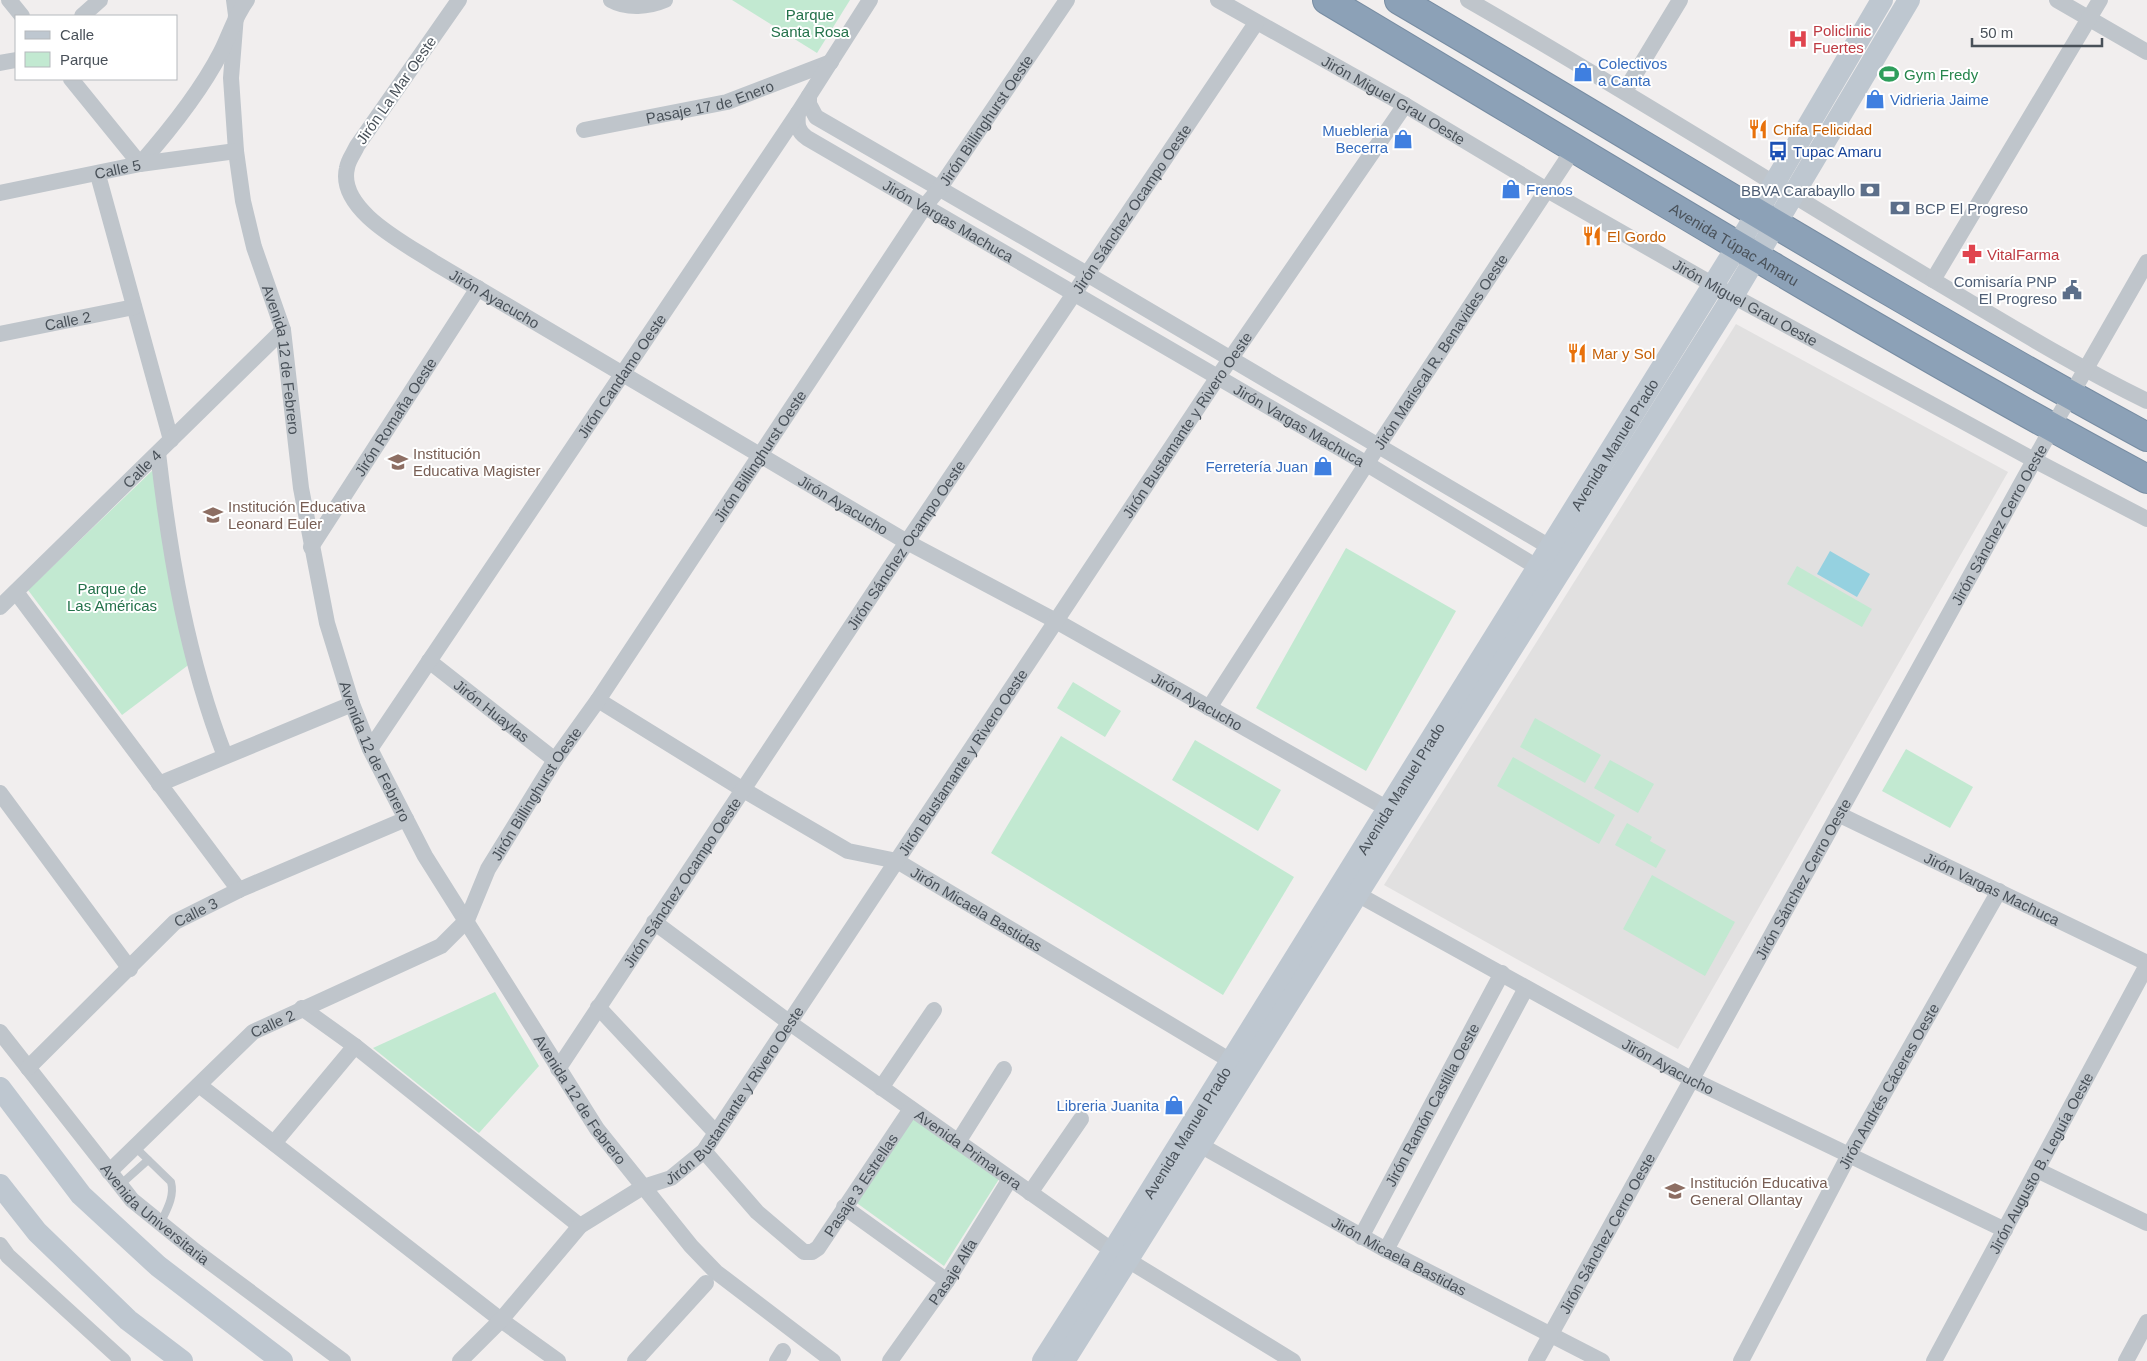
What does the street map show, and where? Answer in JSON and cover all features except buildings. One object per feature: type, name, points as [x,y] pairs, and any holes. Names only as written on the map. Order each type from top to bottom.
[{"type":"highway","name":"Avenida Túpac Amaru","points":[[1327,0],[1747,251],[2052,428],[2147,479]]},
{"type":"highway","points":[[1399,0],[1594,114],[1766,219],[2070,395],[2147,437]]},
{"type":"main road","points":[[1783,190],[1882,0]]},
{"type":"main road","points":[[1783,190],[1909,0]]},
{"type":"main road","name":"Avenida Manuel Prado","points":[[1349,890],[1388,809],[1733,296],[1747,251],[1783,190]]},
{"type":"main road","name":"Avenida Manuel Prado","points":[[1559,553],[1713,284],[1747,251]]},
{"type":"main road","name":"Avenida Manuel Prado","points":[[1064,1361],[1120,1255],[1546,573]]},
{"type":"main road","name":"Avenida Manuel Prado","points":[[1043,1361],[1200,1145],[1239,1066]]},
{"type":"main road","points":[[0,1088],[81,1194],[158,1266],[282,1361]]},
{"type":"main road","points":[[0,1185],[37,1232],[128,1320],[182,1361]]},
{"type":"street","points":[[9,0],[21,15]]},
{"type":"street","points":[[83,15],[100,0]]},
{"type":"street","points":[[72,80],[140,164],[163,138],[209,73],[222,51],[235,8],[247,0]]},
{"type":"street","name":"Jirón La Mar Oeste","points":[[347,185],[347,168],[357,146],[458,0]]},
{"type":"street","points":[[611,0],[634,6],[658,3]]},
{"type":"street","name":"Jirón Candamo Oeste","points":[[370,749],[798,113],[870,0]]},
{"type":"street","name":"Jirón Billinghurst Oeste","points":[[467,920],[488,869],[555,760],[598,700],[762,455],[925,206],[1067,0]]},
{"type":"street","name":"Jirón Miguel Grau Oeste","points":[[1218,0],[1405,105],[1547,190],[1733,296],[2034,460],[2147,519]]},
{"type":"street","points":[[1625,91],[1680,0]]},
{"type":"street","points":[[2057,0],[2147,52]]},
{"type":"street","points":[[1933,280],[2100,0]]},
{"type":"street","points":[[1477,2],[1625,91],[1783,190],[2084,370],[2147,401]]},
{"type":"street","name":"Avenida 12 de Febrero","points":[[235,8],[231,78],[236,151],[243,201],[254,247],[282,330],[301,488],[327,623],[352,704],[370,749],[425,856],[597,1129],[691,1246],[716,1272],[833,1361]]},
{"type":"street","name":"Jirón Sánchez Ocampo Oeste","points":[[558,1069],[742,789],[1256,23]]},
{"type":"street","points":[[0,63],[15,60]]},
{"type":"street","name":"Pasaje 17 de Enero","points":[[584,130],[727,102],[831,62]]},
{"type":"street","name":"Jirón Vargas Machuca","points":[[809,96],[809,104],[816,117],[1087,274],[1559,553]]},
{"type":"street","name":"Jirón Bustamante y Rivero Oeste","points":[[460,1361],[501,1320],[580,1226],[643,1187],[671,1178],[704,1151],[1218,377],[1405,105]]},
{"type":"street","name":"Jirón Vargas Machuca","points":[[798,113],[797,124],[800,133],[807,138],[1366,464],[1546,573]]},
{"type":"street","name":"Jirón Mariscal R. Benavides Oeste","points":[[1209,708],[1366,464],[1575,147]]},
{"type":"street","name":"Calle 5","points":[[0,193],[98,175],[140,164],[236,151]]},
{"type":"street","points":[[98,175],[171,440]]},
{"type":"street","name":"Jirón Ayacucho","points":[[347,185],[356,203],[370,219],[435,263],[624,372],[907,542],[1056,620],[1388,809]]},
{"type":"street","name":"Jirón Sánchez Cerro Oeste","points":[[1536,1361],[2070,395],[2147,262]]},
{"type":"street","name":"Jirón Romaña Oeste","points":[[311,547],[478,288]]},
{"type":"street","name":"Calle 2","points":[[0,334],[134,307]]},
{"type":"street","name":"Calle 4","points":[[0,608],[282,330]]},
{"type":"street","points":[[158,453],[171,552],[182,612],[198,676],[225,756]]},
{"type":"street","points":[[16,592],[239,890]]},
{"type":"street","name":"Jirón Huaylas","points":[[429,661],[555,760]]},
{"type":"street","name":"Jirón Micaela Bastidas","points":[[598,700],[742,789],[848,851],[897,862],[1239,1066]]},
{"type":"street","points":[[159,784],[352,704]]},
{"type":"street","points":[[0,793],[130,969]]},
{"type":"street","name":"Jirón Vargas Machuca","points":[[1838,814],[2147,964]]},
{"type":"street","name":"Calle 3","points":[[28,1068],[130,969],[175,922],[239,890],[406,820]]},
{"type":"street","name":"Jirón Ayacucho","points":[[1349,890],[1691,1079],[2005,1230]]},
{"type":"street","name":"Jirón Andrés Cáceres Oeste","points":[[1742,1361],[1849,1155],[1999,892]]},
{"type":"street","name":"Calle 2","points":[[109,1172],[253,1032],[441,946],[467,920]]},
{"type":"street","name":"Avenida Primavera","points":[[654,922],[790,1023],[1120,1255],[1294,1361]]},
{"type":"street","name":"Jirón Augusto B. Leguía Oeste","points":[[1934,1361],[2147,964]]},
{"type":"street","name":"Jirón Ramón Castilla Oeste","points":[[1361,1237],[1502,973]]},
{"type":"street","name":"Jirón Ramón Castilla Oeste","points":[[1386,1250],[1526,988]]},
{"type":"street","points":[[598,1007],[716,1133]]},
{"type":"street","points":[[302,1008],[355,1046],[580,1226]]},
{"type":"street","points":[[881,1088],[934,1010]]},
{"type":"street","name":"Avenida Universitaria","points":[[0,1032],[119,1186],[160,1224],[343,1361]]},
{"type":"street","points":[[274,1143],[355,1046]]},
{"type":"street","points":[[958,1142],[1004,1068]]},
{"type":"street","points":[[199,1085],[501,1320],[558,1361]]},
{"type":"street","name":"Pasaje 3 Estrellas","points":[[704,1151],[757,1212],[804,1252],[812,1252],[818,1248],[911,1109]]},
{"type":"street","points":[[1030,1193],[1081,1119]]},
{"type":"street","name":"Jirón Micaela Bastidas","points":[[1200,1145],[1361,1237],[1550,1336],[1602,1361]]},
{"type":"street","points":[[2037,1170],[2147,1222]]},
{"type":"street","name":"Pasaje Alfa","points":[[890,1361],[947,1281],[1010,1179]]},
{"type":"street","points":[[844,1207],[947,1281]]},
{"type":"street","points":[[3,1254],[123,1361]]},
{"type":"street","points":[[635,1361],[706,1283]]},
{"type":"street","points":[[2126,1361],[2147,1322]]},
{"type":"lane","points":[[135,1147],[171,1182],[173,1190],[160,1224]]},
{"type":"lane","points":[[119,1186],[148,1160]]},
{"type":"shaded area","points":[[1736,324],[2008,472],[1678,1049],[1384,885]]},
{"type":"green space","name":"Parque Santa Rosa","points":[[732,0],[850,0],[817,53]]},
{"type":"green space","name":"Parque de Las Américas","points":[[155,468],[191,663],[122,715],[28,590]]},
{"type":"green space","points":[[1346,548],[1456,611],[1366,771],[1256,708]]},
{"type":"green space","points":[[1797,566],[1872,609],[1862,627],[1787,584]]},
{"type":"green space","points":[[1073,682],[1121,711],[1105,737],[1057,708]]},
{"type":"green space","points":[[1535,718],[1601,755],[1585,783],[1520,747]]},
{"type":"green space","points":[[1061,736],[1294,877],[1223,995],[991,853]]},
{"type":"green space","points":[[1195,740],[1281,790],[1258,831],[1172,780]]},
{"type":"green space","points":[[1906,749],[1973,787],[1950,828],[1882,791]]},
{"type":"green space","points":[[1513,757],[1615,815],[1599,844],[1497,786]]},
{"type":"green space","points":[[1610,760],[1654,784],[1638,813],[1594,788]]},
{"type":"green space","points":[[1627,823],[1652,837],[1650,841],[1666,850],[1656,868],[1615,845]]},
{"type":"green space","points":[[1652,875],[1735,922],[1705,976],[1623,929]]},
{"type":"green space","points":[[495,992],[539,1066],[479,1133],[373,1048]]},
{"type":"green space","points":[[912,1115],[999,1179],[944,1266],[854,1201]]},
{"type":"water","points":[[1830,551],[1870,574],[1857,597],[1817,574]]},
{"type":"place","name":"Policlinic Fuertes","points":[[1798,39]]},
{"type":"place","name":"Colectivos a Canta","points":[[1583,72]]},
{"type":"place","name":"Gym Fredy","points":[[1889,74]]},
{"type":"place","name":"Vidrieria Jaime","points":[[1875,99]]},
{"type":"place","name":"Chifa Felicidad","points":[[1758,129]]},
{"type":"place","name":"Muebleria Becerra","points":[[1403,139]]},
{"type":"place","name":"Tupac Amaru","points":[[1778,151]]},
{"type":"place","name":"Frenos","points":[[1511,189]]},
{"type":"place","name":"BBVA Carabayllo","points":[[1870,190]]},
{"type":"place","name":"BCP El Progreso","points":[[1900,208]]},
{"type":"place","name":"El Gordo","points":[[1592,236]]},
{"type":"place","name":"VitalFarma","points":[[1972,254]]},
{"type":"place","name":"Comisaría PNP El Progreso","points":[[2072,290]]},
{"type":"place","name":"Mar y Sol","points":[[1577,353]]},
{"type":"place","name":"Institución Educativa Magister","points":[[398,462]]},
{"type":"place","name":"Ferretería Juan","points":[[1323,466]]},
{"type":"place","name":"Institución Educativa Leonard Euler","points":[[213,515]]},
{"type":"place","name":"Libreria Juanita","points":[[1174,1105]]},
{"type":"place","name":"Institución Educativa General Ollantay","points":[[1675,1191]]}]
